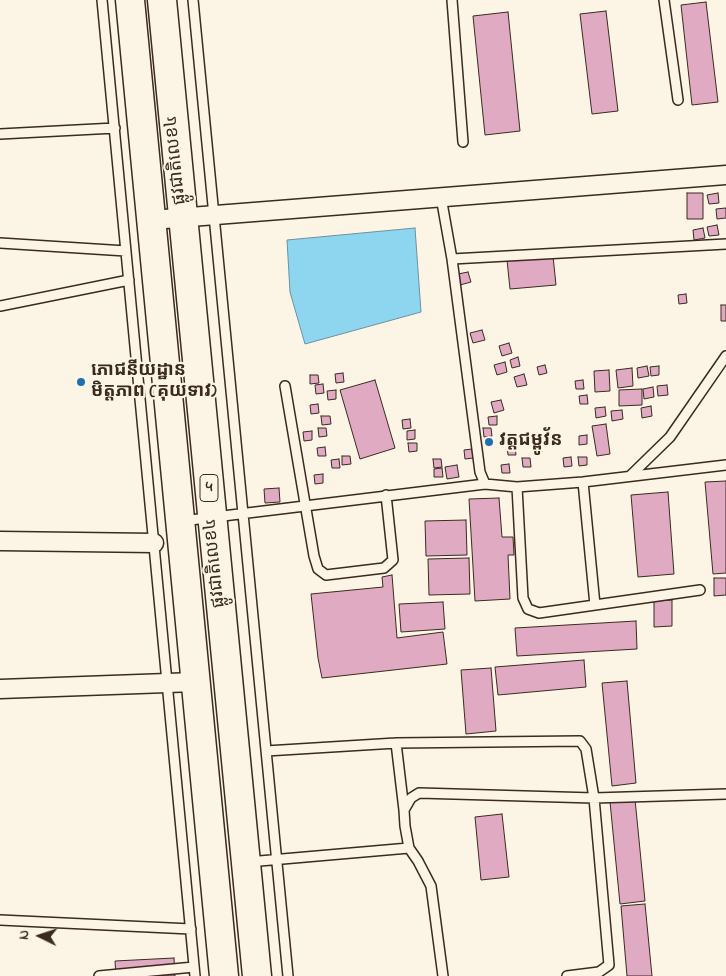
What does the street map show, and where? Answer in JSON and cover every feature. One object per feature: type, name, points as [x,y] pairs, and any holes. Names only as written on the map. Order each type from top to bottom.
[{"type":"highway","name":"ផ្លូវជាតិលេខ៤","points":[[130,0],[224,976]]},
{"type":"highway","name":"ផ្លូវជាតិលេខ៤","points":[[162,0],[256,976]]},
{"type":"highway","points":[[184,559],[216,555]]},
{"type":"street","points":[[152,220],[726,175]]},
{"type":"street","points":[[0,541],[154,543]]},
{"type":"street","points":[[0,689],[196,682]]},
{"type":"lane","points":[[99,976],[195,972],[102,0]]},
{"type":"lane","points":[[193,0],[288,976]]},
{"type":"lane","points":[[452,0],[464,142]]},
{"type":"lane","points":[[664,0],[678,100]]},
{"type":"lane","points":[[0,134],[114,128]]},
{"type":"lane","points":[[441,197],[452,259],[480,472],[485,484]]},
{"type":"lane","points":[[0,243],[126,251]]},
{"type":"lane","points":[[452,259],[726,244]]},
{"type":"lane","points":[[0,306],[129,280]]},
{"type":"lane","points":[[630,477],[670,437],[726,356]]},
{"type":"lane","points":[[285,386],[314,556],[318,569],[326,575],[384,568],[393,560],[386,495]]},
{"type":"lane","points":[[180,521],[485,484],[517,487],[583,482],[726,466]]},
{"type":"lane","points":[[583,482],[595,605]]},
{"type":"lane","points":[[517,487],[523,598],[528,609],[539,613],[700,590]]},
{"type":"lane","points":[[266,751],[396,744],[580,741],[586,749],[594,798],[609,965],[599,972],[567,976]]},
{"type":"lane","points":[[396,744],[409,848],[431,886],[443,976]]},
{"type":"lane","points":[[404,810],[411,798],[419,793],[594,798],[726,794]]},
{"type":"lane","points":[[246,862],[409,848]]},
{"type":"lane","points":[[0,920],[191,928]]},
{"type":"water","points":[[415,228],[421,312],[305,344],[290,292],[287,240]]},
{"type":"building","points":[[706,2],[718,102],[692,105],[681,5]]},
{"type":"building","points":[[606,11],[618,111],[592,114],[580,14]]},
{"type":"building","points":[[508,12],[520,131],[485,135],[473,16]]},
{"type":"building","points":[[687,193],[703,193],[703,219],[687,219]]},
{"type":"building","points":[[718,193],[719,203],[709,204],[707,195]]},
{"type":"building","points":[[726,208],[726,218],[717,219],[716,209]]},
{"type":"building","points":[[717,225],[719,235],[709,236],[707,227]]},
{"type":"building","points":[[703,228],[705,238],[694,240],[693,230]]},
{"type":"building","points":[[553,256],[556,285],[510,289],[507,260]]},
{"type":"building","points":[[468,272],[471,282],[460,285],[458,274]]},
{"type":"building","points":[[686,294],[687,303],[679,304],[678,295]]},
{"type":"building","points":[[721,305],[726,305],[726,321],[721,321]]},
{"type":"building","points":[[482,330],[485,340],[473,343],[470,333]]},
{"type":"building","points":[[509,343],[512,353],[502,356],[499,346]]},
{"type":"building","points":[[518,357],[520,366],[512,368],[510,360]]},
{"type":"building","points":[[505,362],[507,372],[497,375],[494,365]]},
{"type":"building","points":[[545,365],[547,373],[539,375],[537,367]]},
{"type":"building","points":[[647,366],[649,376],[638,378],[637,368]]},
{"type":"building","points":[[659,366],[659,375],[651,376],[650,367]]},
{"type":"building","points":[[632,368],[633,386],[618,388],[616,370]]},
{"type":"building","points":[[609,370],[610,391],[595,392],[594,371]]},
{"type":"building","points":[[343,373],[344,382],[336,383],[335,374]]},
{"type":"building","points":[[524,374],[527,385],[517,387],[514,377]]},
{"type":"building","points":[[310,375],[318,375],[319,383],[310,384]]},
{"type":"building","points":[[375,380],[395,448],[360,459],[340,390]]},
{"type":"building","points":[[583,380],[584,389],[576,389],[575,381]]},
{"type":"building","points":[[323,384],[324,393],[316,394],[315,385]]},
{"type":"building","points":[[667,385],[668,395],[658,396],[657,386]]},
{"type":"building","points":[[653,387],[654,397],[644,399],[643,389]]},
{"type":"building","points":[[642,389],[642,405],[619,406],[619,390]]},
{"type":"building","points":[[336,390],[336,399],[328,400],[327,391]]},
{"type":"building","points":[[587,395],[588,404],[580,404],[579,396]]},
{"type":"building","points":[[501,400],[504,410],[494,413],[491,402]]},
{"type":"building","points":[[318,404],[319,413],[311,414],[310,405]]},
{"type":"building","points":[[651,406],[652,416],[642,418],[641,408]]},
{"type":"building","points":[[605,407],[606,416],[596,418],[595,408]]},
{"type":"building","points":[[622,410],[623,419],[612,421],[611,411]]},
{"type":"building","points":[[321,416],[330,416],[331,424],[322,425]]},
{"type":"building","points":[[497,416],[497,425],[489,425],[488,417]]},
{"type":"building","points":[[410,419],[411,428],[403,429],[402,420]]},
{"type":"building","points":[[606,424],[610,454],[597,456],[592,426]]},
{"type":"building","points":[[318,428],[326,428],[327,436],[319,437]]},
{"type":"building","points":[[483,428],[491,428],[492,436],[484,437]]},
{"type":"building","points":[[415,430],[415,439],[407,440],[407,431]]},
{"type":"building","points":[[312,431],[312,440],[304,441],[303,432]]},
{"type":"building","points":[[587,435],[587,444],[579,445],[579,436]]},
{"type":"building","points":[[408,443],[417,443],[417,451],[409,452]]},
{"type":"building","points":[[533,443],[541,443],[542,452],[534,452]]},
{"type":"building","points":[[515,446],[516,455],[508,455],[507,447]]},
{"type":"building","points":[[325,447],[326,456],[318,456],[317,448]]},
{"type":"building","points":[[472,449],[473,458],[465,459],[464,450]]},
{"type":"building","points":[[342,456],[350,456],[351,464],[342,465]]},
{"type":"building","points":[[571,457],[572,466],[564,467],[563,458]]},
{"type":"building","points":[[578,457],[587,457],[587,465],[579,466]]},
{"type":"building","points":[[522,458],[530,458],[531,467],[523,467]]},
{"type":"building","points":[[339,459],[340,468],[332,468],[331,460]]},
{"type":"building","points":[[433,459],[441,459],[442,467],[434,468]]},
{"type":"building","points":[[509,464],[510,473],[502,473],[501,465]]},
{"type":"building","points":[[457,465],[459,477],[447,479],[445,467]]},
{"type":"building","points":[[442,468],[443,477],[434,477],[434,469]]},
{"type":"building","points":[[323,474],[323,483],[315,484],[314,475]]},
{"type":"building","points":[[726,481],[726,573],[713,574],[705,482]]},
{"type":"building","points":[[279,488],[280,502],[265,503],[264,489]]},
{"type":"building","points":[[668,492],[674,574],[638,577],[631,495]]},
{"type":"building","points":[[499,498],[502,537],[513,537],[514,555],[508,555],[510,599],[475,601],[469,499]]},
{"type":"building","points":[[466,520],[467,555],[426,556],[425,521]]},
{"type":"building","points":[[469,558],[470,594],[429,595],[428,559]]},
{"type":"building","points":[[392,575],[397,638],[443,632],[447,664],[322,678],[311,594],[383,587],[382,577]]},
{"type":"building","points":[[714,578],[726,578],[726,595],[714,596]]},
{"type":"building","points":[[672,600],[672,626],[654,627],[654,601]]},
{"type":"building","points":[[443,602],[445,629],[401,632],[399,604]]},
{"type":"building","points":[[636,621],[637,649],[517,656],[515,628]]},
{"type":"building","points":[[584,660],[586,687],[498,695],[495,667]]},
{"type":"building","points":[[491,668],[496,731],[466,734],[461,670]]},
{"type":"building","points":[[627,681],[636,783],[612,786],[602,683]]},
{"type":"building","points":[[635,799],[645,901],[620,904],[610,802]]},
{"type":"building","points":[[502,814],[509,877],[481,880],[475,817]]},
{"type":"building","points":[[645,904],[652,976],[627,976],[621,906]]},
{"type":"building","points":[[174,958],[175,976],[116,976],[115,961]]},
{"type":"place","name":"ភោជនីយដ្ឋាន មិត្តភាព (គុយទាវ)","points":[[81,382]]},
{"type":"place","name":"វត្តជម្ពូវ័ន","points":[[489,442]]}]
